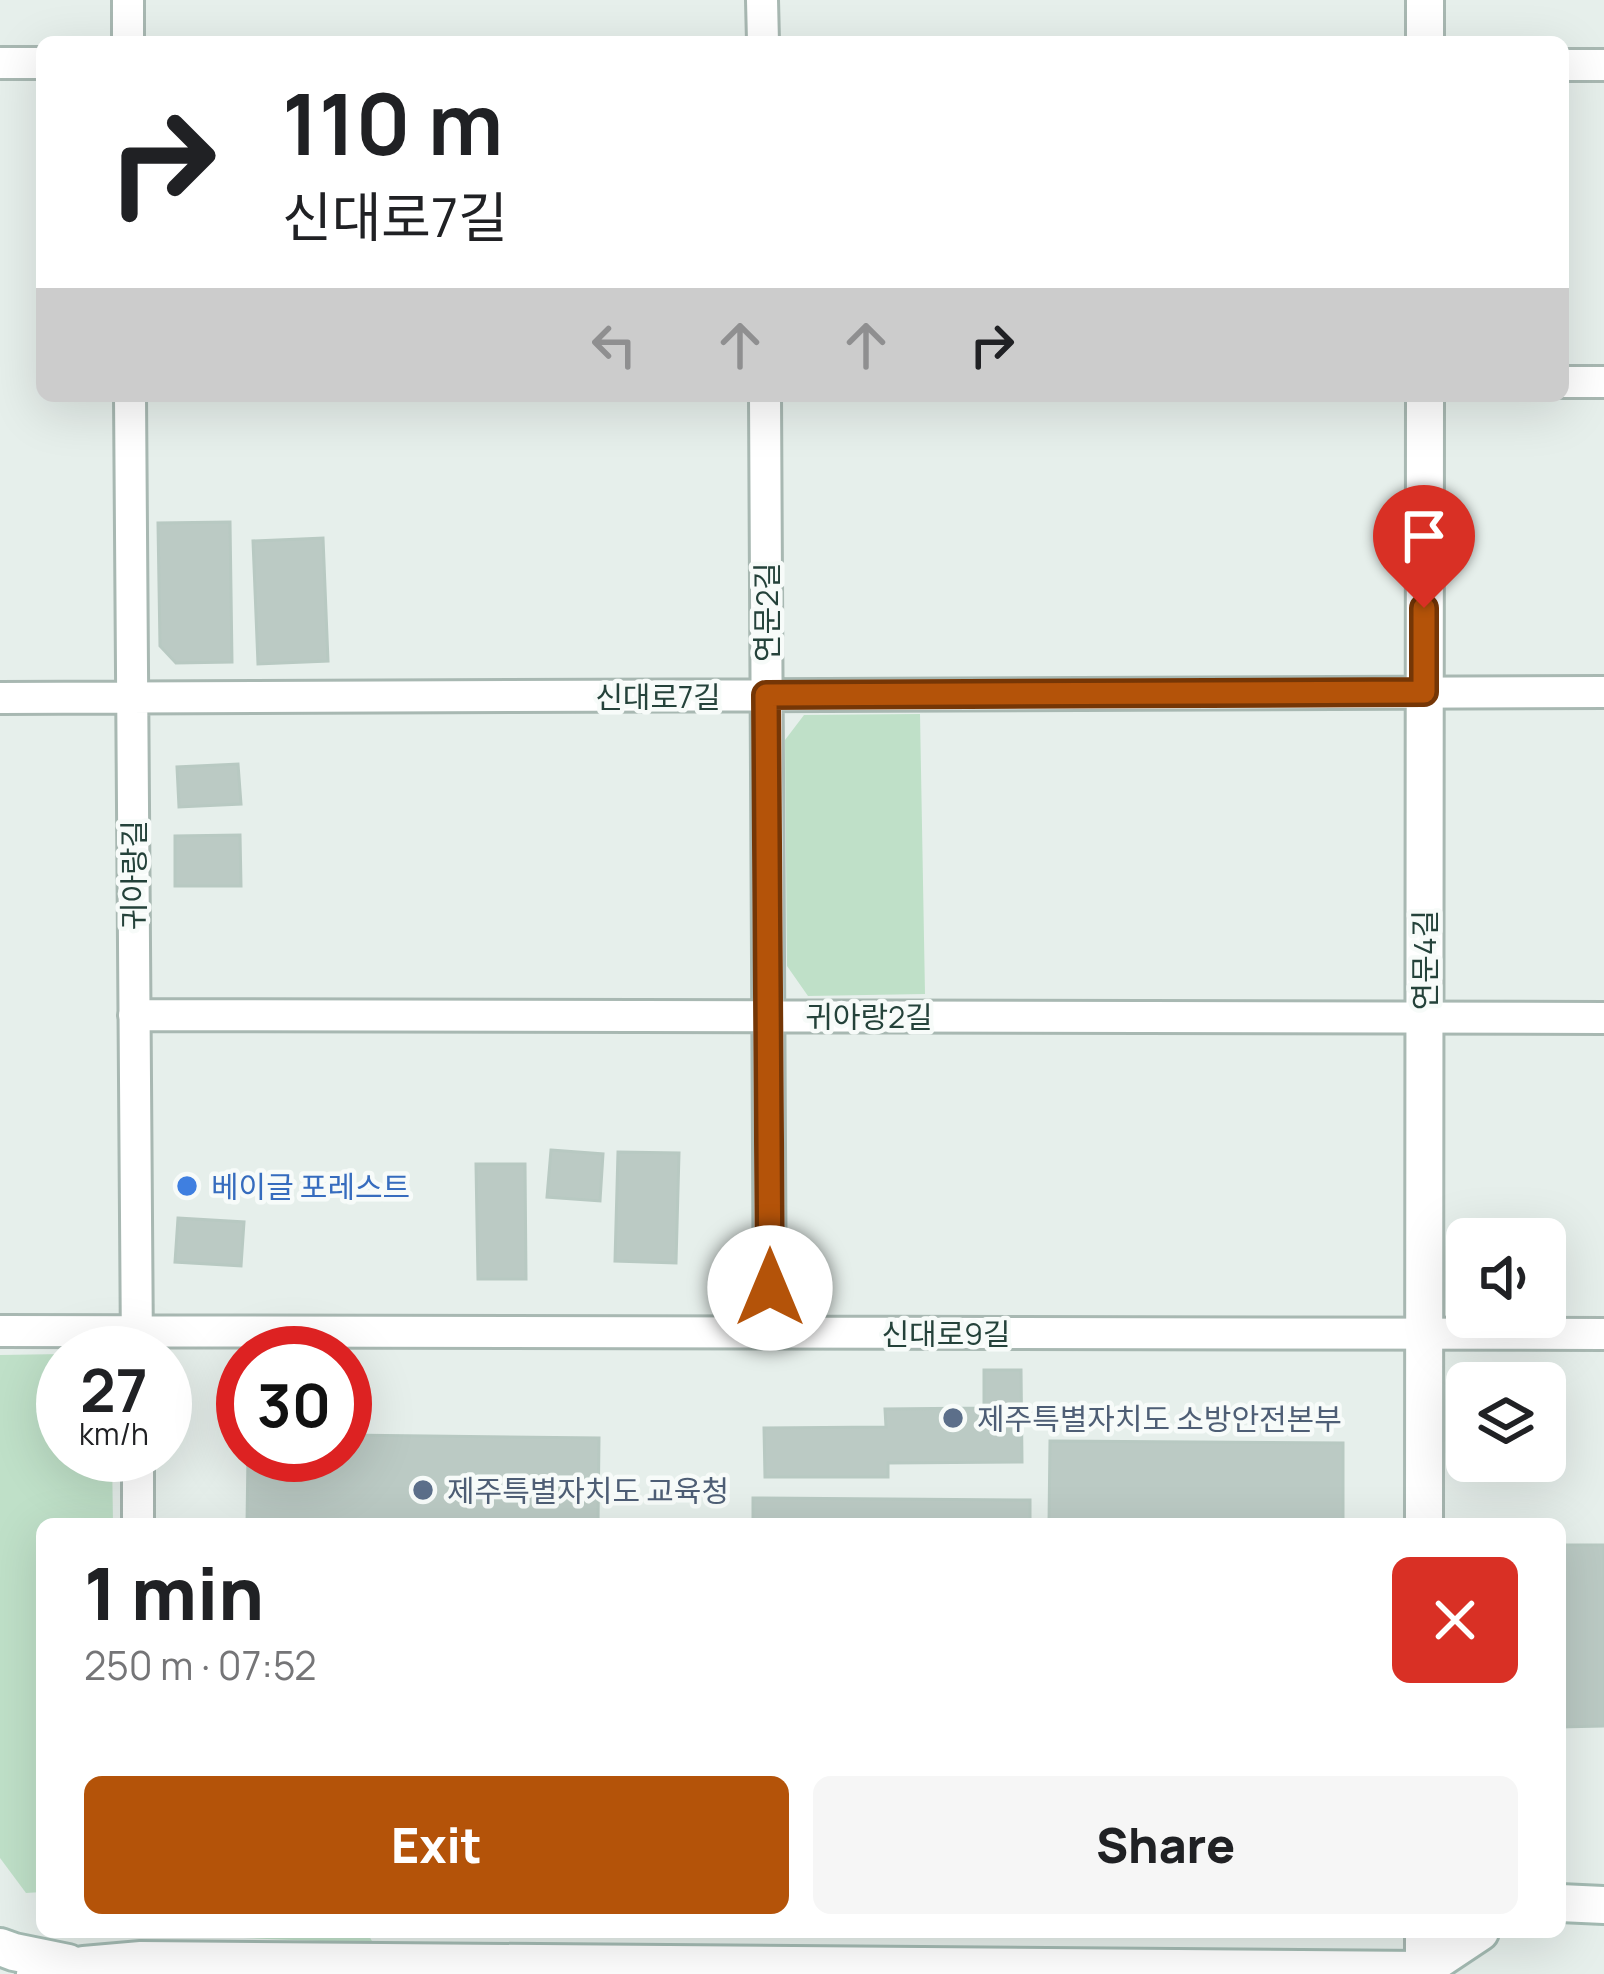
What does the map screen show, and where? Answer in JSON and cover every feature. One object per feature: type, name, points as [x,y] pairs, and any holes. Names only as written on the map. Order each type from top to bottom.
[{"type":"main road","points":[[1425,0],[1425,36]]},
{"type":"main road","name":"연문4길","points":[[1424,1518],[1425,402]]},
{"type":"main road","points":[[1566,1903],[1604,1905]]},
{"type":"main road","points":[[1424,1938],[1425,1972]]},
{"type":"main road","points":[[34,1974],[141,1956],[1425,1972],[1472,1938]]},
{"type":"main road","points":[[0,1946],[84,1966]]},
{"type":"street","points":[[128,0],[128,36]]},
{"type":"street","points":[[762,0],[763,36]]},
{"type":"street","points":[[0,63],[36,63]]},
{"type":"street","points":[[1569,65],[1604,65]]},
{"type":"street","points":[[1569,382],[1604,382]]},
{"type":"street","name":"귀아랑길","points":[[130,402],[137,1326]]},
{"type":"street","name":"연문2길","points":[[765,402],[770,1333]]},
{"type":"street","name":"신대로7길","points":[[0,698],[1604,692]]},
{"type":"street","name":"귀아랑2길","points":[[134,1016],[1604,1018]]},
{"type":"street","name":"신대로9길","points":[[0,1331],[36,1334]]},
{"type":"street","name":"신대로9길","points":[[192,1341],[770,1333],[1604,1334]]},
{"type":"street","points":[[137,1482],[138,1518]]},
{"type":"green space","points":[[920,714],[925,994],[808,996],[787,966],[785,740],[804,715]]},
{"type":"green space","points":[[36,1354],[36,1482],[112,1482],[113,1518],[36,1518],[36,1892],[26,1893],[0,1858],[0,1355]]},
{"type":"green space","points":[[243,1938],[370,1938],[373,1943]]},
{"type":"building","points":[[230,522],[232,662],[176,663],[160,646],[158,523]]},
{"type":"building","points":[[323,538],[328,661],[258,664],[253,541]]},
{"type":"building","points":[[238,764],[241,804],[179,807],[177,767]]},
{"type":"building","points":[[240,835],[241,886],[175,886],[175,836]]},
{"type":"building","points":[[551,1150],[603,1154],[600,1201],[547,1197]]},
{"type":"building","points":[[618,1152],[679,1153],[676,1263],[615,1261]]},
{"type":"building","points":[[476,1164],[525,1164],[526,1279],[478,1279]]},
{"type":"building","points":[[178,1218],[244,1222],[241,1266],[175,1262]]},
{"type":"building","name":"제주특별자치도 소방안전본부","points":[[984,1370],[1021,1370],[1022,1462],[888,1463],[888,1477],[765,1477],[764,1428],[886,1427],[885,1409],[984,1408]]},
{"type":"building","name":"제주특별자치도 교육청","points":[[372,1435],[599,1438],[598,1518],[247,1518],[248,1482],[372,1482]]},
{"type":"building","points":[[1050,1441],[1343,1443],[1343,1518],[1049,1518]]},
{"type":"building","points":[[753,1498],[1030,1500],[1030,1518],[753,1518]]},
{"type":"building","points":[[1566,1545],[1604,1545],[1604,1726],[1566,1727]]},
{"type":"place","name":"베이글 포레스트","points":[[187,1186]]},
{"type":"place","name":"제주특별자치도 소방안전본부","points":[[953,1418]]},
{"type":"place","name":"제주특별자치도 교육청","points":[[423,1490]]},
{"type":"route","points":[[770,1288],[766,695],[1424,692],[1424,608]]}]
